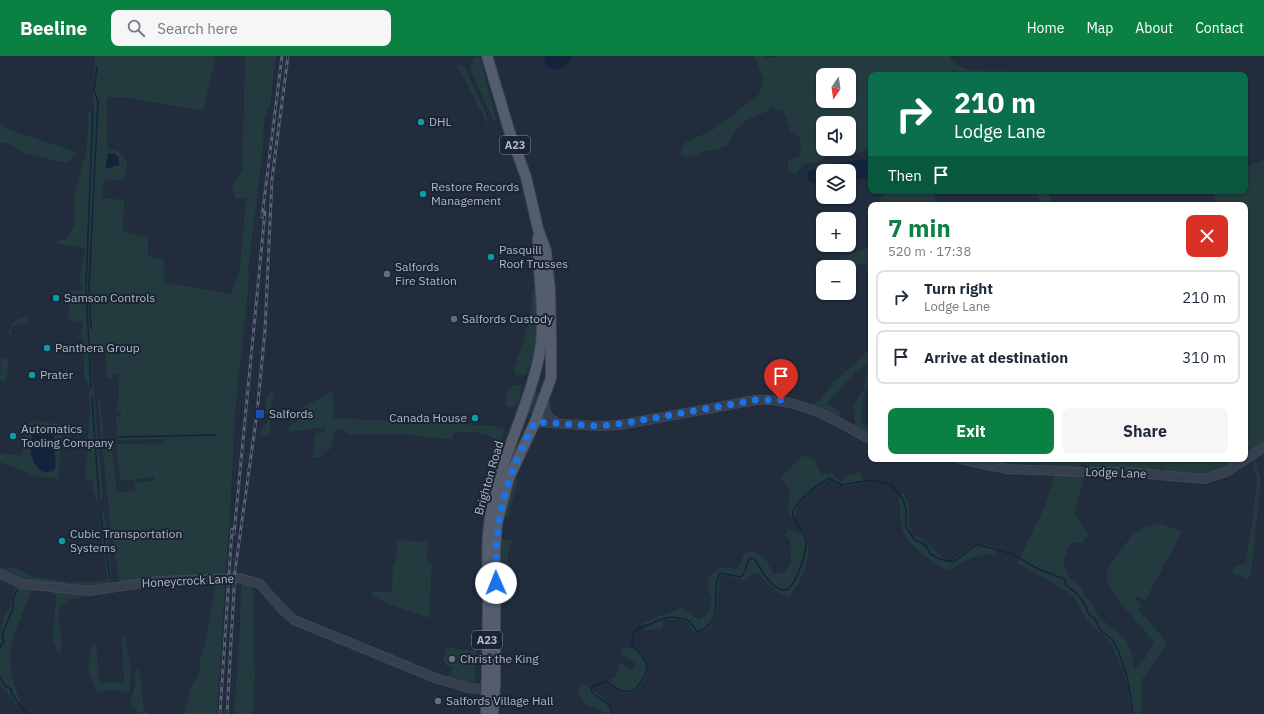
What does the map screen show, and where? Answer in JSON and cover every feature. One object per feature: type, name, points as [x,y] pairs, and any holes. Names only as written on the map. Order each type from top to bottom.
[{"type":"main road","name":"A23","points":[[487,56],[506,122],[526,176],[538,229],[546,252],[550,291],[551,378],[535,422]]},
{"type":"main road","name":"Brighton Road","points":[[493,714],[491,690],[489,527],[501,474],[521,418],[539,360],[543,309],[538,253],[538,229]]},
{"type":"main road","name":"Brighton Road","points":[[486,714],[491,690],[497,523],[509,478],[535,422]]},
{"type":"street","points":[[544,399],[545,414],[556,423]]},
{"type":"street","points":[[535,422],[597,426],[620,424],[756,400],[771,399],[781,400],[828,417],[868,438]]},
{"type":"street","name":"Lodge Lane","points":[[1248,458],[1264,447]]},
{"type":"street","name":"Lodge Lane","points":[[974,462],[1007,469],[1126,472],[1204,479],[1226,472],[1241,462]]},
{"type":"street","name":"Honeycrock Lane","points":[[0,574],[22,584],[89,591],[157,581],[200,578],[240,578],[255,581],[265,589],[282,610],[294,620],[438,679],[469,688],[491,690]]},
{"type":"green space","points":[[95,56],[216,56],[203,111],[127,98],[107,97],[107,148],[119,152],[127,161],[125,179],[104,181],[102,198],[124,200],[123,231],[148,237],[148,255],[153,258],[163,258],[165,270],[164,282],[231,294],[240,268],[246,199],[235,198],[232,187],[242,170],[245,56],[276,56],[270,105],[264,119],[263,149],[248,270],[249,278],[235,411],[230,520],[225,574],[122,582],[119,580],[110,523],[102,444],[109,444],[112,451],[117,492],[135,491],[134,483],[154,480],[154,477],[120,481],[116,444],[165,443],[164,439],[117,440],[116,416],[121,416],[121,412],[116,411],[119,400],[119,374],[113,374],[113,378],[107,378],[106,353],[104,349],[90,350],[103,495],[100,500],[97,501],[93,490],[93,481],[85,480],[90,405],[89,386],[84,378],[83,339],[81,334],[83,323],[67,319],[71,290],[81,291],[82,284],[79,283],[85,249],[56,243],[58,240],[67,239],[75,223],[74,196],[87,149],[88,114],[92,110]]},
{"type":"green space","points":[[477,56],[480,58],[496,118],[495,121],[493,120],[471,71],[471,61]]},
{"type":"green space","points":[[754,56],[765,56],[766,58],[781,56],[950,56],[951,60],[957,64],[970,69],[1008,72],[868,72],[868,150],[856,154],[856,116],[816,116],[816,156],[829,156],[814,163],[804,164],[796,174],[788,171],[788,161],[799,156],[801,148],[799,137],[791,132],[783,109],[778,112],[772,107],[765,112],[747,120],[736,130],[728,145],[715,150],[703,151],[691,158],[680,154],[685,143],[714,129],[759,94],[764,79]]},
{"type":"green space","points":[[457,64],[465,68],[485,111],[489,127]]},
{"type":"green space","points":[[0,124],[7,129],[77,152],[67,163],[27,154],[6,143],[0,143]]},
{"type":"green space","points":[[829,156],[848,156],[841,158]]},
{"type":"green space","points":[[1264,159],[1264,443],[1251,451],[1248,450],[1248,202],[1215,202],[1214,194],[1248,194],[1248,167]]},
{"type":"green space","points":[[885,194],[935,194],[934,202],[879,202],[881,196]]},
{"type":"green space","points":[[1037,194],[1048,194],[1052,202],[1041,202]]},
{"type":"green space","points":[[868,248],[868,270],[867,263],[856,265],[856,260],[838,260],[838,258]]},
{"type":"green space","points":[[536,289],[537,333],[533,355],[526,375],[515,375],[514,368],[525,336],[532,304],[533,290]]},
{"type":"green space","points":[[19,318],[28,318],[27,324],[18,323],[12,327],[11,334],[8,333],[12,324]]},
{"type":"green space","points":[[868,351],[868,365],[866,364],[854,374],[827,403],[842,414],[839,417],[812,406],[813,403],[818,402],[833,383]]},
{"type":"green space","points":[[1,358],[9,360],[6,381],[0,380]]},
{"type":"green space","points":[[868,365],[868,389],[866,389],[863,401],[862,423],[868,428],[868,435],[855,427],[854,405],[864,388]]},
{"type":"green space","points":[[514,385],[523,385],[518,404],[510,408],[505,404],[508,389]]},
{"type":"green space","points":[[534,389],[538,392],[539,399],[532,413],[528,415]]},
{"type":"green space","points":[[333,391],[333,418],[498,426],[499,428],[505,428],[490,489],[485,489],[494,443],[492,437],[476,432],[455,432],[452,438],[443,439],[400,434],[349,434],[341,429],[335,431],[331,449],[323,452],[322,458],[313,457],[315,434],[325,432],[325,427],[289,432],[289,427],[307,413],[304,407]]},
{"type":"green space","points":[[271,392],[274,393],[270,414],[265,414],[266,396],[269,396]]},
{"type":"green space","points":[[100,398],[104,439],[101,438],[98,400]]},
{"type":"green space","points":[[31,420],[63,425],[58,479],[36,476],[0,462],[0,453],[22,456],[26,428]]},
{"type":"green space","points":[[267,420],[270,420],[270,435],[260,437],[262,426],[266,425]]},
{"type":"green space","points":[[804,455],[814,459],[822,474],[831,473],[841,481],[845,476],[860,472],[864,483],[844,487],[832,480],[828,481],[807,496],[798,506],[796,517],[791,517],[787,508],[790,492],[781,477]]},
{"type":"green space","points":[[1255,459],[1261,479],[1251,574],[1248,579],[1232,573],[1235,567],[1245,564],[1253,516],[1257,478],[1252,461]]},
{"type":"green space","points":[[984,462],[1234,462],[1211,473],[1196,475],[1165,472],[1163,468],[1160,468],[1158,471],[1139,470],[1137,467],[1129,469],[1128,466],[1122,469],[1087,469],[1085,463],[1081,463],[1078,468],[1051,467],[1032,463],[998,465]]},
{"type":"green space","points":[[1054,475],[1084,477],[1074,514],[1089,534],[1083,543],[1070,543],[1063,563],[1070,578],[1079,585],[1100,618],[1125,638],[1132,654],[1134,669],[1144,660],[1154,642],[1117,599],[1107,582],[1107,570],[1131,536],[1145,527],[1159,523],[1182,532],[1145,601],[1137,596],[1135,598],[1141,606],[1138,610],[1149,620],[1167,644],[1141,681],[1142,714],[1131,714],[1125,676],[1111,643],[1087,620],[1074,597],[1054,583],[1017,563],[1045,506]]},
{"type":"green space","points":[[515,478],[518,480],[509,515],[502,519],[511,485]]},
{"type":"green space","points":[[903,493],[909,503],[909,526],[912,533],[929,544],[941,557],[951,561],[972,546],[983,544],[997,548],[994,555],[974,557],[958,566],[945,570],[940,567],[911,543],[902,529],[899,496]]},
{"type":"green space","points":[[98,509],[101,509],[104,513],[112,577],[110,584],[89,588],[27,582],[0,571],[0,567],[4,569],[14,567],[34,577],[70,582],[103,581],[107,578]]},
{"type":"green space","points":[[788,529],[798,533],[803,531],[808,548],[808,556],[803,574],[789,596],[776,591],[757,572],[743,580],[722,575],[719,583],[716,616],[713,624],[707,629],[697,634],[692,630],[687,622],[673,619],[662,621],[663,628],[645,631],[642,623],[681,608],[699,620],[709,612],[712,598],[707,586],[709,577],[720,567],[737,569],[745,553],[753,551],[766,559],[773,574],[784,572],[791,563],[790,539],[785,536]]},
{"type":"green space","points":[[502,539],[511,540],[513,545],[509,545],[507,574],[500,573],[500,541]]},
{"type":"green space","points":[[397,540],[428,542],[427,563],[432,564],[429,618],[372,596],[373,591],[392,592],[393,563],[396,562]]},
{"type":"green space","points":[[216,581],[224,582],[225,589],[217,714],[184,714],[191,686],[200,671],[200,661],[206,639]]},
{"type":"green space","points":[[241,583],[251,586],[254,591],[255,673],[253,714],[234,714],[240,628]]},
{"type":"green space","points":[[15,587],[32,589],[15,633],[12,645],[11,671],[21,703],[16,704],[0,684],[0,634],[4,617],[9,610]]},
{"type":"green space","points":[[53,591],[81,594],[79,598],[71,599],[60,605],[59,618],[61,651],[57,651],[53,641],[56,596]]},
{"type":"green space","points":[[124,633],[131,671],[129,692],[110,690],[98,692],[88,668],[92,645],[96,644],[99,683],[124,682],[122,637]]},
{"type":"green space","points":[[447,647],[455,648],[457,650],[476,650],[474,672],[476,676],[473,683],[468,684],[447,677],[453,668],[445,665],[446,662],[443,660]]},
{"type":"green space","points":[[637,648],[642,654],[648,665],[648,674],[637,691],[622,693],[607,682],[608,679],[612,679],[617,674],[619,663],[623,663],[627,668],[634,669],[635,663],[622,655],[620,649]]},
{"type":"green space","points":[[135,670],[138,670],[140,673],[144,710],[151,714],[138,714],[135,707],[130,704],[135,686]]},
{"type":"green space","points":[[581,685],[590,688],[600,695],[609,705],[614,714],[602,714],[601,710],[585,705],[577,692]]},
{"type":"water","points":[[544,56],[571,56],[571,59],[563,67],[553,69],[546,65]]},
{"type":"water","points":[[108,153],[115,154],[119,158],[119,165],[106,169]]},
{"type":"water","points":[[864,159],[868,163],[868,178],[856,179],[856,164],[831,164]]},
{"type":"water","points":[[816,168],[816,183],[811,183],[808,179],[807,173]]},
{"type":"water","points":[[40,426],[49,429],[54,434],[55,469],[48,472],[42,471],[36,466],[32,458],[31,440],[34,432]]},
{"type":"waterway","points":[[91,329],[89,286],[98,101],[94,90],[97,67]]},
{"type":"waterway","points":[[91,389],[86,287],[93,106]]},
{"type":"waterway","points":[[92,398],[99,499]]},
{"type":"waterway","points":[[119,437],[215,435]]},
{"type":"waterway","points":[[612,714],[609,705],[591,690],[593,686],[607,681],[617,689],[625,692],[635,690],[641,683],[647,671],[647,667],[643,657],[632,645],[632,637],[636,630],[662,619],[672,617],[685,619],[690,622],[697,632],[706,628],[712,622],[715,614],[717,580],[720,573],[741,577],[750,558],[755,559],[764,575],[775,587],[784,590],[791,586],[801,566],[806,546],[805,537],[794,519],[793,511],[803,497],[829,478],[842,485],[871,480],[891,484],[903,499],[906,510],[906,527],[914,539],[927,546],[930,554],[940,559],[953,562],[976,545],[980,545],[1012,554],[1038,569],[1064,579],[1067,586],[1075,592],[1085,604],[1088,613],[1095,619],[1100,630],[1112,639],[1118,650],[1127,676],[1133,714]]},
{"type":"waterway","points":[[100,511],[110,578]]},
{"type":"waterway","points":[[0,647],[4,641],[2,635],[13,608],[13,599],[17,590]]},
{"type":"waterway","points":[[0,676],[4,685],[12,690],[11,693],[27,714]]},
{"type":"railway","points":[[262,217],[282,56]]},
{"type":"railway","points":[[227,714],[235,571],[257,413],[265,330],[272,179],[288,56]]},
{"type":"railway","points":[[234,534],[265,212]]},
{"type":"railway","points":[[220,714],[232,529]]},
{"type":"place","name":"DHL","points":[[421,122]]},
{"type":"place","name":"Restore Records Management","points":[[423,194]]},
{"type":"place","name":"Pasquill Roof Trusses","points":[[491,257]]},
{"type":"place","name":"Salfords Fire Station","points":[[387,274]]},
{"type":"place","name":"Samson Controls","points":[[56,298]]},
{"type":"place","name":"Salfords Custody","points":[[454,319]]},
{"type":"place","name":"Panthera Group","points":[[47,348]]},
{"type":"place","name":"Prater","points":[[32,375]]},
{"type":"place","name":"Salfords","points":[[260,414]]},
{"type":"place","name":"Canada House","points":[[475,418]]},
{"type":"place","name":"Automatics Tooling Company","points":[[13,436]]},
{"type":"place","name":"Cubic Transportation Systems","points":[[62,541]]},
{"type":"place","name":"Christ the King","points":[[452,659]]},
{"type":"place","name":"Salfords Village Hall","points":[[438,701]]},
{"type":"route","points":[[496,583],[496,534],[502,501],[509,478],[535,422],[597,426],[620,424],[640,422],[756,400],[781,400]]}]
